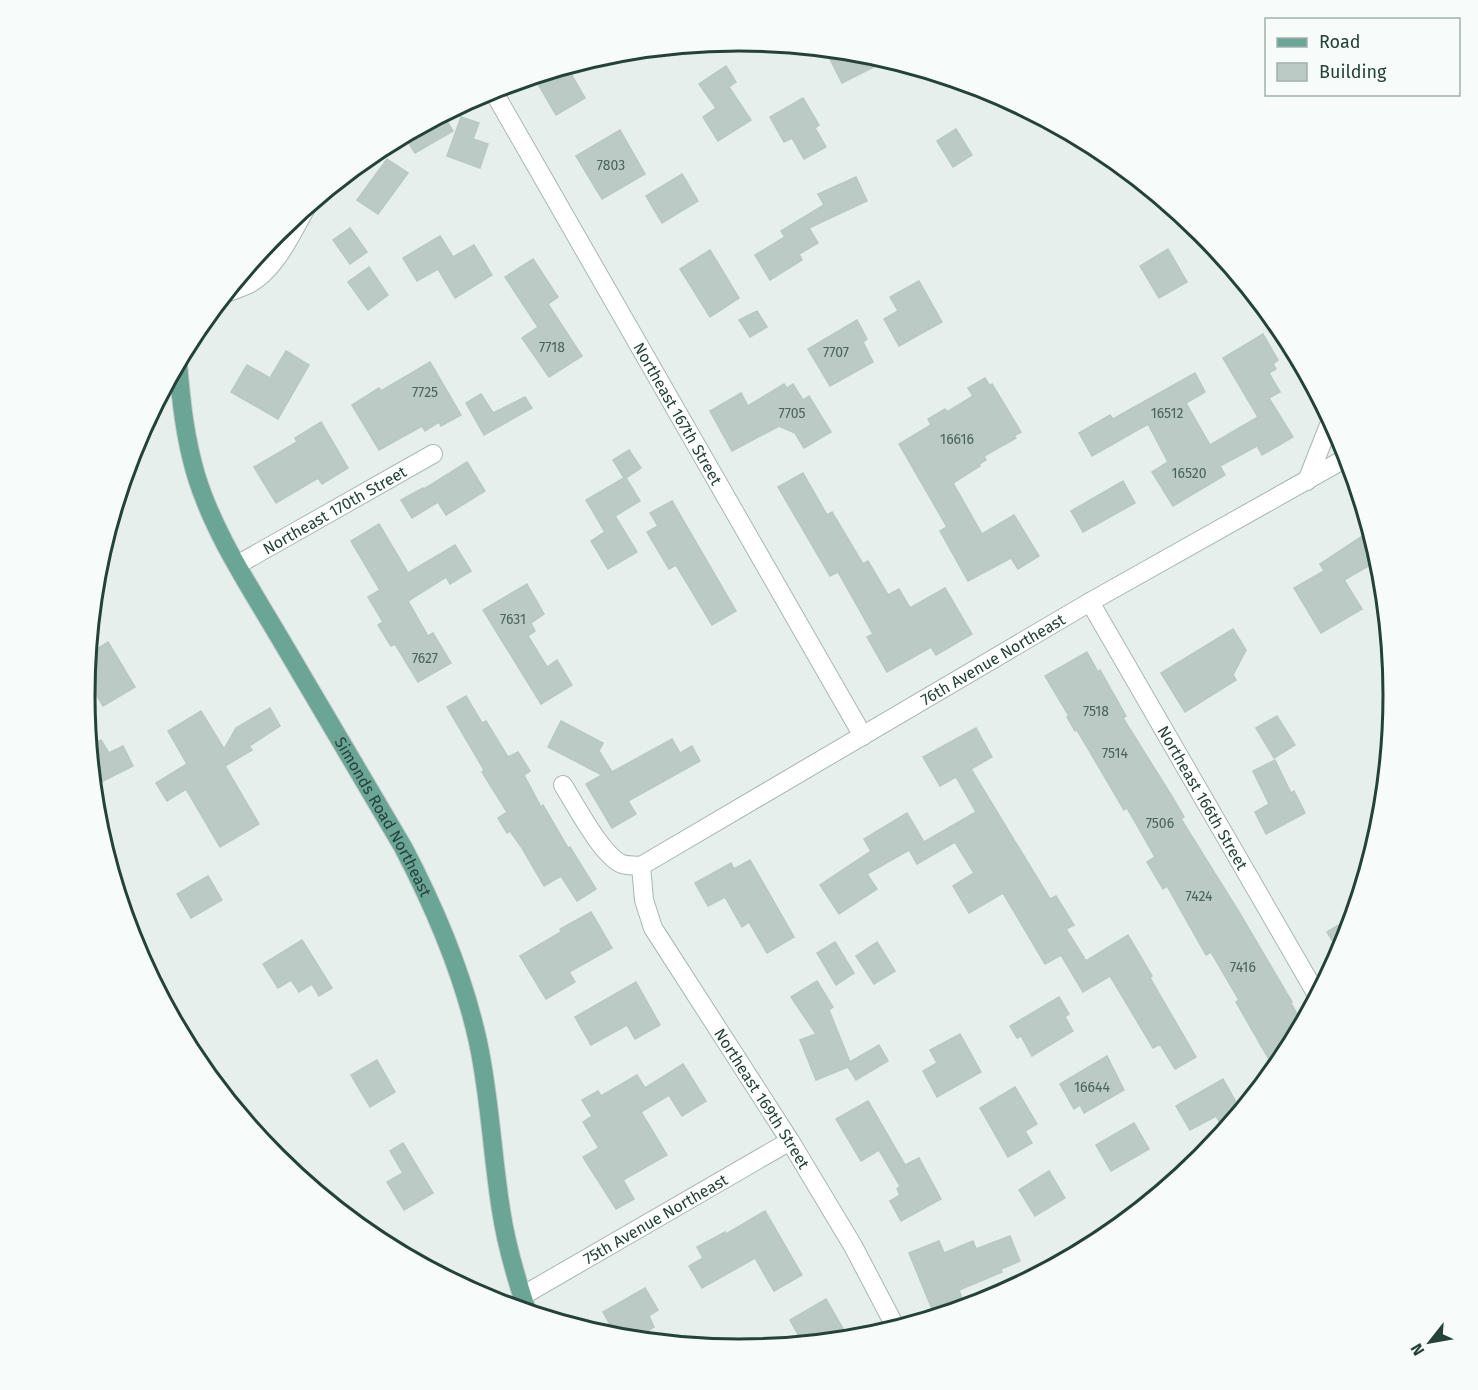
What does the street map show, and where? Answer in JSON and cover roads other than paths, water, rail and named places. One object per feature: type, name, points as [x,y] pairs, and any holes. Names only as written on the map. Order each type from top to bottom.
[{"type":"main road","name":"Simonds Road Northeast","points":[[179,376],[182,410],[197,476],[211,512],[237,566],[404,847],[443,929],[458,969],[478,1043],[501,1213],[523,1302]]},
{"type":"street","name":"Northeast 167th Street","points":[[497,98],[863,736]]},
{"type":"street","points":[[241,287],[265,271],[290,234]]},
{"type":"street","points":[[1307,481],[1326,432]]},
{"type":"street","name":"Northeast 170th Street","points":[[237,566],[433,454]]},
{"type":"street","name":"76th Avenue Northeast","points":[[641,866],[1090,602],[1339,462]]},
{"type":"street","name":"Northeast 166th Street","points":[[1090,602],[1313,988]]},
{"type":"street","points":[[563,785],[588,826],[607,851],[621,864],[641,866]]},
{"type":"street","name":"Northeast 169th Street","points":[[641,866],[644,900],[653,928],[853,1246],[892,1320]]},
{"type":"street","name":"75th Avenue Northeast","points":[[526,1303],[789,1141]]}]
